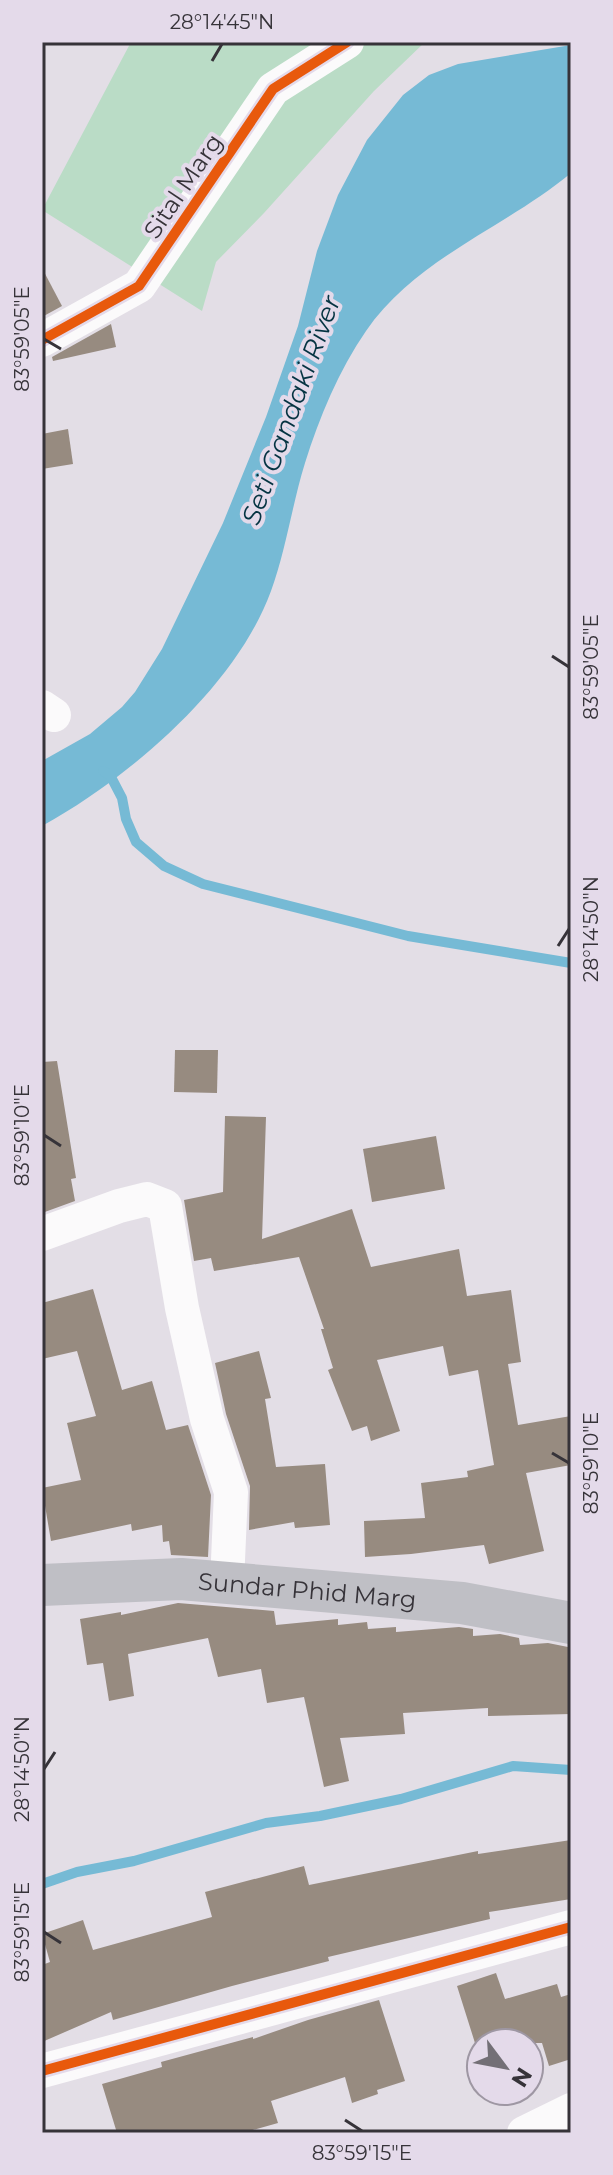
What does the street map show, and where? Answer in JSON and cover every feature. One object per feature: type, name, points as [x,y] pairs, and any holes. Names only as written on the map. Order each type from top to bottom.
[{"type":"main road","name":"Sundar Phid Marg","points":[[42,1585],[181,1579],[462,1603],[571,1623]]},
{"type":"street","name":"Sital Marg","points":[[42,340],[139,286],[273,89],[347,42]]},
{"type":"street","points":[[42,1234],[147,1199],[165,1206],[182,1308],[207,1419],[231,1492],[227,1583]]},
{"type":"street","points":[[42,2071],[571,1927]]},
{"type":"street","points":[[524,2133],[571,2110]]},
{"type":"green space","points":[[131,42],[425,42],[374,91],[216,262],[202,311],[42,210]]},
{"type":"water","name":"Seti Gandaki River","points":[[571,45],[571,173],[518,211],[435,263],[386,306],[356,346],[331,395],[305,463],[271,591],[255,627],[233,661],[206,695],[143,756],[110,783],[42,826],[42,761],[90,734],[135,692],[162,649],[223,523],[266,417],[298,326],[317,251],[338,195],[367,140],[403,95],[429,75],[458,64]]},
{"type":"building","points":[[42,268],[62,306],[42,317]]},
{"type":"building","points":[[111,324],[116,347],[53,361],[52,357]]},
{"type":"building","points":[[68,429],[73,464],[42,469],[42,434]]},
{"type":"building","points":[[175,1050],[218,1050],[217,1093],[174,1092]]},
{"type":"building","points":[[57,1061],[76,1178],[71,1179],[75,1201],[42,1213],[42,1062]]},
{"type":"building","points":[[225,1116],[266,1117],[262,1239],[352,1209],[371,1267],[459,1249],[467,1296],[511,1290],[521,1362],[508,1364],[518,1425],[571,1416],[571,1465],[526,1473],[544,1551],[489,1564],[484,1545],[365,1557],[364,1521],[425,1518],[421,1483],[468,1477],[467,1471],[494,1465],[478,1370],[449,1376],[443,1346],[377,1360],[400,1431],[371,1441],[367,1426],[352,1431],[328,1370],[333,1368],[321,1329],[324,1329],[299,1257],[214,1271],[211,1258],[194,1261],[184,1200],[223,1192]]},
{"type":"building","points":[[436,1136],[445,1189],[372,1202],[363,1149]]},
{"type":"building","points":[[93,1289],[122,1390],[152,1381],[166,1430],[188,1425],[211,1495],[208,1557],[171,1555],[169,1541],[163,1542],[162,1525],[132,1531],[131,1524],[51,1541],[42,1488],[81,1480],[67,1423],[96,1416],[77,1351],[42,1359],[42,1303]]},
{"type":"building","points":[[259,1351],[271,1398],[265,1399],[276,1467],[325,1464],[330,1525],[295,1528],[294,1522],[249,1530],[250,1486],[226,1414],[215,1363]]},
{"type":"building","points":[[178,1603],[274,1611],[276,1625],[338,1619],[338,1625],[367,1622],[368,1629],[396,1627],[396,1632],[459,1627],[473,1629],[473,1636],[500,1634],[519,1638],[520,1645],[548,1643],[568,1647],[571,1714],[488,1716],[488,1708],[403,1713],[405,1734],[340,1738],[349,1781],[324,1787],[304,1697],[267,1703],[261,1669],[218,1677],[208,1638],[128,1654],[134,1696],[109,1701],[103,1663],[87,1665],[80,1619],[121,1612],[121,1615]]},
{"type":"building","points":[[571,1840],[571,1899],[489,1912],[490,1919],[328,1957],[329,1961],[113,2020],[111,2012],[42,2042],[42,1965],[50,1962],[42,1934],[83,1920],[93,1950],[212,1917],[205,1892],[304,1866],[309,1885],[478,1851],[478,1854]]},
{"type":"building","points":[[496,1973],[505,1999],[557,1984],[561,1997],[571,1994],[571,2059],[549,2066],[545,2053],[545,2027],[470,2027],[457,1986]]},
{"type":"building","points":[[379,2000],[405,2081],[377,2090],[378,2094],[352,2103],[345,2077],[271,2101],[278,2123],[242,2133],[117,2133],[102,2084],[162,2067],[161,2062],[253,2039]]},
{"type":"waterway","points":[[103,771],[110,775],[122,798],[126,819],[136,842],[164,866],[203,884],[408,936],[571,963]]},
{"type":"waterway","points":[[42,1884],[266,1823],[320,1816],[401,1799],[513,1766],[571,1770]]},
{"type":"cycle path","points":[[42,340],[139,286],[273,89],[347,42]]},
{"type":"cycle path","points":[[42,2071],[571,1927]]}]
